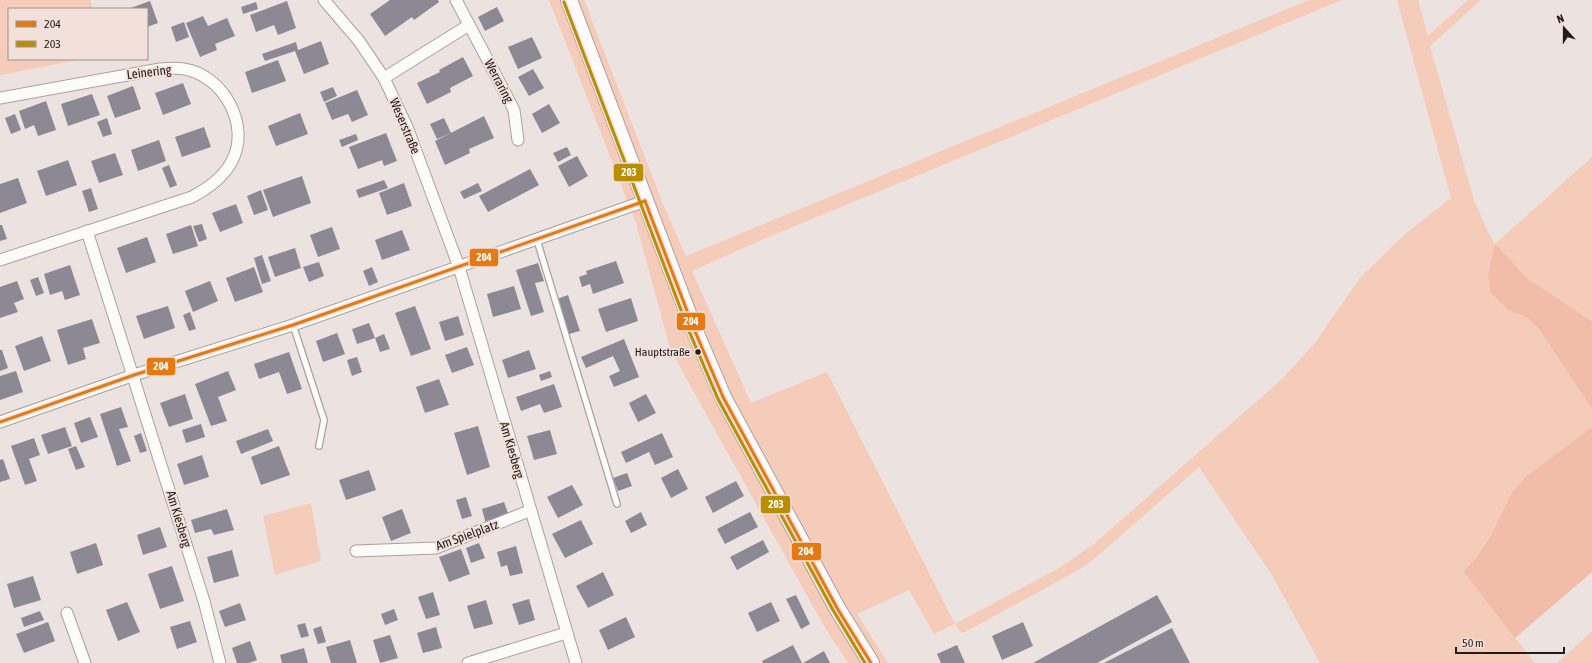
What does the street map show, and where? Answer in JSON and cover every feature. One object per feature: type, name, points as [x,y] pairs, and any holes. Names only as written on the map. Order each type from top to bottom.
[{"type":"main road","points":[[569,0],[702,350],[723,397],[837,608],[871,663]]},
{"type":"street","name":"Weserstraße","points":[[324,0],[359,41],[384,78],[408,127],[459,267]]},
{"type":"street","name":"Werraring","points":[[456,0],[514,110],[518,140]]},
{"type":"street","points":[[384,78],[469,25]]},
{"type":"street","name":"Leinering","points":[[0,98],[160,68],[184,69],[201,75],[218,87],[235,113],[237,123],[237,144],[233,160],[223,175],[211,186],[192,197],[0,260]]},
{"type":"street","points":[[0,422],[134,375],[293,325],[645,201]]},
{"type":"street","points":[[87,231],[134,375]]},
{"type":"street","name":"Am Kiesberg","points":[[459,267],[576,663]]},
{"type":"street","name":"Am Kiesberg","points":[[134,375],[204,601],[220,663]]},
{"type":"street","name":"Am Spielplatz","points":[[356,551],[436,548],[530,511]]},
{"type":"street","points":[[67,612],[85,663]]},
{"type":"street","points":[[468,663],[566,633]]},
{"type":"lane","points":[[537,240],[617,504]]},
{"type":"lane","points":[[293,325],[324,420],[319,446]]},
{"type":"shaded area","points":[[0,0],[90,0],[93,8],[8,8],[8,60],[78,60],[0,75]]},
{"type":"shaded area","points":[[549,0],[584,0],[665,209],[686,256],[1309,0],[1342,0],[766,238],[692,271],[751,403],[827,372],[955,624],[934,634],[909,590],[857,614],[888,663],[848,663],[824,626],[675,358],[669,344],[636,223]]},
{"type":"shaded area","points":[[1397,0],[1418,0],[1428,36],[1468,0],[1481,0],[1430,46],[1474,200],[1495,244],[1488,274],[1508,310],[1526,317],[1539,329],[1592,409],[1592,427],[1524,478],[1511,494],[1490,537],[1476,558],[1463,571],[1535,663],[1320,663],[1272,575],[1199,467],[1082,568],[967,631],[961,633],[955,624],[1059,568],[1094,544],[1281,380],[1314,344],[1360,278],[1405,234],[1451,198]]},
{"type":"shaded area","points":[[1592,157],[1592,321],[1528,279],[1495,244]]},
{"type":"shaded area","points":[[1495,244],[1528,279],[1592,321],[1592,409],[1539,329],[1526,317],[1508,310],[1491,293],[1488,274]]},
{"type":"shaded area","points":[[1592,427],[1592,572],[1515,638],[1463,571],[1476,558],[1490,537],[1511,494],[1524,478]]},
{"type":"shaded area","points":[[311,503],[321,561],[275,575],[263,516]]},
{"type":"shaded area","points":[[1592,631],[1592,663],[1557,663]]},
{"type":"building","points":[[390,0],[438,0],[439,2],[414,20],[412,17],[385,36],[370,14]]},
{"type":"building","points":[[150,1],[158,23],[148,27],[148,8],[131,8]]},
{"type":"building","points":[[287,1],[296,28],[278,35],[274,25],[256,32],[250,15]]},
{"type":"building","points":[[256,2],[258,9],[243,14],[241,7]]},
{"type":"building","points":[[497,7],[504,21],[485,31],[478,17]]},
{"type":"building","points":[[203,16],[208,26],[227,18],[235,36],[215,44],[217,50],[200,57],[186,23]]},
{"type":"building","points":[[184,22],[189,37],[176,42],[171,27]]},
{"type":"building","points":[[532,37],[542,58],[518,69],[508,47]]},
{"type":"building","points":[[321,41],[329,64],[304,74],[295,51],[265,61],[262,54],[296,42],[298,50]]},
{"type":"building","points":[[463,57],[473,76],[450,88],[451,92],[427,104],[417,83],[440,72],[439,70]]},
{"type":"building","points":[[278,60],[286,81],[252,93],[245,72]]},
{"type":"building","points":[[533,69],[544,88],[529,96],[518,77]]},
{"type":"building","points":[[183,83],[191,104],[163,115],[155,93]]},
{"type":"building","points":[[133,86],[141,109],[115,118],[107,96]]},
{"type":"building","points":[[333,87],[337,96],[324,102],[320,92]]},
{"type":"building","points":[[357,90],[368,115],[352,122],[348,114],[332,120],[325,103]]},
{"type":"building","points":[[92,94],[100,115],[68,126],[61,104]]},
{"type":"building","points":[[46,101],[56,130],[38,136],[34,125],[25,129],[19,111]]},
{"type":"building","points":[[549,104],[560,123],[542,133],[532,114]]},
{"type":"building","points":[[300,113],[308,134],[276,146],[268,126]]},
{"type":"building","points":[[15,114],[21,130],[11,134],[5,118]]},
{"type":"building","points":[[484,116],[494,138],[469,149],[470,153],[445,165],[435,141]]},
{"type":"building","points":[[107,118],[112,134],[103,137],[97,122]]},
{"type":"building","points":[[444,118],[451,133],[437,139],[430,124]]},
{"type":"building","points":[[204,127],[211,147],[182,157],[175,137]]},
{"type":"building","points":[[386,133],[397,161],[384,166],[382,160],[358,169],[349,147]]},
{"type":"building","points":[[356,134],[358,140],[342,147],[339,140]]},
{"type":"building","points":[[159,140],[166,161],[138,171],[131,150]]},
{"type":"building","points":[[567,147],[571,155],[558,162],[553,153]]},
{"type":"building","points":[[115,153],[123,175],[99,183],[91,161]]},
{"type":"building","points":[[577,156],[588,176],[569,187],[558,166]]},
{"type":"building","points":[[68,160],[77,185],[46,196],[37,171]]},
{"type":"building","points":[[169,165],[177,185],[170,188],[162,168]]},
{"type":"building","points":[[530,169],[539,185],[488,212],[479,196]]},
{"type":"building","points":[[302,176],[311,203],[273,217],[263,190]]},
{"type":"building","points":[[18,178],[27,203],[0,213],[0,184]]},
{"type":"building","points":[[384,180],[388,188],[359,198],[356,190]]},
{"type":"building","points":[[404,183],[412,206],[387,215],[379,193]]},
{"type":"building","points":[[478,183],[482,191],[464,199],[460,192]]},
{"type":"building","points":[[91,188],[98,209],[89,212],[82,191]]},
{"type":"building","points":[[261,190],[268,210],[254,215],[247,196]]},
{"type":"building","points":[[236,204],[243,223],[220,232],[212,213]]},
{"type":"building","points":[[202,224],[207,239],[199,242],[193,226]]},
{"type":"building","points":[[0,225],[2,225],[7,239],[0,241]]},
{"type":"building","points":[[191,225],[198,246],[173,254],[166,234]]},
{"type":"building","points":[[332,227],[340,249],[318,257],[310,235]]},
{"type":"building","points":[[402,230],[410,250],[382,260],[375,240]]},
{"type":"building","points":[[147,237],[156,262],[126,273],[117,248]]},
{"type":"building","points":[[295,248],[301,268],[275,277],[268,257]]},
{"type":"building","points":[[262,255],[271,281],[262,284],[254,258]]},
{"type":"building","points":[[616,261],[624,283],[593,294],[590,284],[582,287],[579,277],[587,274],[586,271]]},
{"type":"building","points":[[319,262],[324,276],[309,282],[303,267]]},
{"type":"building","points":[[538,263],[544,281],[535,283],[544,312],[531,316],[516,270]]},
{"type":"building","points":[[70,265],[80,295],[65,300],[62,291],[50,295],[44,274]]},
{"type":"building","points":[[254,267],[263,292],[235,302],[226,278]]},
{"type":"building","points":[[372,267],[378,282],[369,286],[363,271]]},
{"type":"building","points":[[38,277],[44,293],[36,296],[30,280]]},
{"type":"building","points":[[17,281],[24,299],[14,303],[18,312],[0,318],[0,287]]},
{"type":"building","points":[[210,281],[218,301],[193,312],[185,291]]},
{"type":"building","points":[[514,286],[521,309],[493,317],[487,294]]},
{"type":"building","points":[[568,295],[580,331],[569,334],[557,299]]},
{"type":"building","points":[[631,298],[638,321],[606,332],[598,309]]},
{"type":"building","points":[[168,306],[175,328],[144,339],[136,316]]},
{"type":"building","points":[[415,306],[431,349],[411,356],[395,313]]},
{"type":"building","points":[[190,312],[196,329],[189,331],[183,315]]},
{"type":"building","points":[[458,316],[464,335],[445,341],[439,322]]},
{"type":"building","points":[[92,319],[100,343],[83,348],[86,359],[68,365],[57,330]]},
{"type":"building","points":[[369,323],[375,338],[357,344],[352,329]]},
{"type":"building","points":[[337,333],[345,354],[323,362],[316,341]]},
{"type":"building","points":[[384,334],[390,349],[380,352],[375,338]]},
{"type":"building","points":[[42,336],[51,361],[24,371],[15,346]]},
{"type":"building","points":[[624,339],[639,377],[614,387],[609,376],[620,371],[613,356],[586,368],[581,357]]},
{"type":"building","points":[[467,347],[474,365],[452,373],[445,355]]},
{"type":"building","points":[[0,350],[2,350],[8,368],[0,371]]},
{"type":"building","points":[[529,350],[536,369],[508,378],[502,360]]},
{"type":"building","points":[[289,352],[302,389],[287,394],[279,372],[259,379],[254,364]]},
{"type":"building","points":[[357,357],[362,372],[352,376],[347,360]]},
{"type":"building","points":[[16,371],[23,392],[0,400],[0,376]]},
{"type":"building","points":[[228,371],[236,390],[218,397],[227,421],[211,426],[195,384]]},
{"type":"building","points":[[550,371],[552,377],[541,381],[539,375]]},
{"type":"building","points":[[439,379],[449,405],[425,413],[416,387]]},
{"type":"building","points":[[554,384],[562,407],[544,413],[540,404],[521,411],[516,397]]},
{"type":"building","points":[[185,394],[193,419],[169,427],[160,403]]},
{"type":"building","points":[[646,394],[656,413],[638,422],[629,403]]},
{"type":"building","points":[[121,407],[128,427],[119,429],[131,461],[117,466],[100,414]]},
{"type":"building","points":[[90,417],[98,437],[81,443],[74,423]]},
{"type":"building","points":[[201,424],[205,437],[186,443],[182,430]]},
{"type":"building","points":[[478,426],[490,467],[467,475],[454,433]]},
{"type":"building","points":[[65,427],[72,446],[48,454],[41,435]]},
{"type":"building","points":[[268,429],[273,441],[241,454],[236,441]]},
{"type":"building","points":[[550,430],[557,454],[534,460],[527,436]]},
{"type":"building","points":[[141,433],[147,451],[140,453],[134,436]]},
{"type":"building","points":[[662,433],[673,457],[655,465],[649,452],[626,463],[621,452]]},
{"type":"building","points":[[34,438],[40,455],[29,459],[37,481],[25,485],[11,446]]},
{"type":"building","points":[[76,446],[85,467],[76,470],[68,449]]},
{"type":"building","points":[[279,446],[290,475],[261,485],[251,457]]},
{"type":"building","points":[[202,455],[209,477],[184,485],[177,464]]},
{"type":"building","points":[[3,459],[10,479],[0,482],[0,460]]},
{"type":"building","points":[[678,469],[688,489],[671,498],[661,478]]},
{"type":"building","points":[[369,470],[376,490],[346,500],[339,480]]},
{"type":"building","points":[[627,473],[632,486],[618,491],[613,478]]},
{"type":"building","points":[[736,481],[744,496],[713,513],[705,497]]},
{"type":"building","points":[[572,485],[583,505],[558,518],[547,497]]},
{"type":"building","points":[[466,497],[472,516],[462,519],[456,500]]},
{"type":"building","points":[[504,502],[509,516],[486,524],[482,509]]},
{"type":"building","points":[[227,509],[234,530],[214,535],[211,529],[195,533],[191,520]]},
{"type":"building","points":[[402,509],[411,533],[391,541],[382,517]]},
{"type":"building","points":[[641,512],[647,525],[631,533],[625,521]]},
{"type":"building","points":[[750,512],[758,527],[725,544],[717,529]]},
{"type":"building","points":[[581,520],[593,544],[565,558],[552,534]]},
{"type":"building","points":[[160,527],[167,547],[143,555],[137,535]]},
{"type":"building","points":[[763,540],[769,552],[737,570],[730,557]]},
{"type":"building","points":[[96,543],[103,565],[77,574],[70,552]]},
{"type":"building","points":[[479,543],[485,558],[471,563],[466,548]]},
{"type":"building","points":[[516,546],[523,573],[510,576],[507,565],[501,567],[497,552]]},
{"type":"building","points":[[461,549],[470,574],[449,582],[439,557]]},
{"type":"building","points":[[232,550],[239,576],[214,583],[207,557]]},
{"type":"building","points":[[172,566],[184,601],[160,609],[148,574]]},
{"type":"building","points":[[603,572],[614,595],[588,608],[576,586]]},
{"type":"building","points":[[33,576],[41,600],[14,608],[7,584]]},
{"type":"building","points":[[433,592],[440,615],[426,619],[418,597]]},
{"type":"building","points":[[796,595],[810,624],[801,629],[786,599]]},
{"type":"building","points":[[1157,595],[1172,622],[1097,663],[1033,663]]},
{"type":"building","points":[[529,599],[535,620],[519,625],[512,604]]},
{"type":"building","points":[[486,600],[493,624],[474,629],[467,606]]},
{"type":"building","points":[[127,602],[140,632],[118,641],[106,610]]},
{"type":"building","points":[[771,602],[780,621],[757,632],[748,613]]},
{"type":"building","points":[[240,603],[246,620],[225,627],[219,611]]},
{"type":"building","points":[[394,609],[398,620],[385,625],[381,614]]},
{"type":"building","points":[[40,611],[44,620],[24,627],[21,618]]},
{"type":"building","points":[[626,617],[635,637],[608,650],[599,630]]},
{"type":"building","points":[[190,621],[197,642],[177,649],[170,627]]},
{"type":"building","points":[[48,622],[55,641],[24,653],[16,634]]},
{"type":"building","points":[[1023,622],[1033,646],[1002,660],[992,636]]},
{"type":"building","points":[[305,623],[309,636],[301,638],[297,625]]},
{"type":"building","points":[[321,626],[326,642],[318,644],[313,629]]},
{"type":"building","points":[[436,627],[442,648],[423,653],[417,633]]},
{"type":"building","points":[[1172,628],[1190,663],[1104,663]]},
{"type":"building","points":[[390,635],[398,658],[380,663],[373,640]]},
{"type":"building","points":[[350,640],[357,663],[331,663],[326,647]]},
{"type":"building","points":[[250,641],[257,660],[249,663],[237,663],[232,648]]},
{"type":"building","points":[[793,645],[802,663],[763,663],[762,661]]},
{"type":"building","points":[[957,645],[965,663],[941,663],[937,654]]},
{"type":"building","points":[[304,648],[308,663],[282,663],[280,655]]},
{"type":"building","points":[[824,651],[830,663],[803,663]]},
{"type":"transit line","name":"203","points":[[564,2],[689,331],[718,399],[833,610],[865,663]]},
{"type":"transit line","name":"204","points":[[645,201],[694,329],[723,397],[837,608],[871,663]]},
{"type":"transit line","name":"204","points":[[0,422],[134,375],[293,325],[645,201]]},
{"type":"place","name":"Hauptstraße","points":[[698,352]]}]
